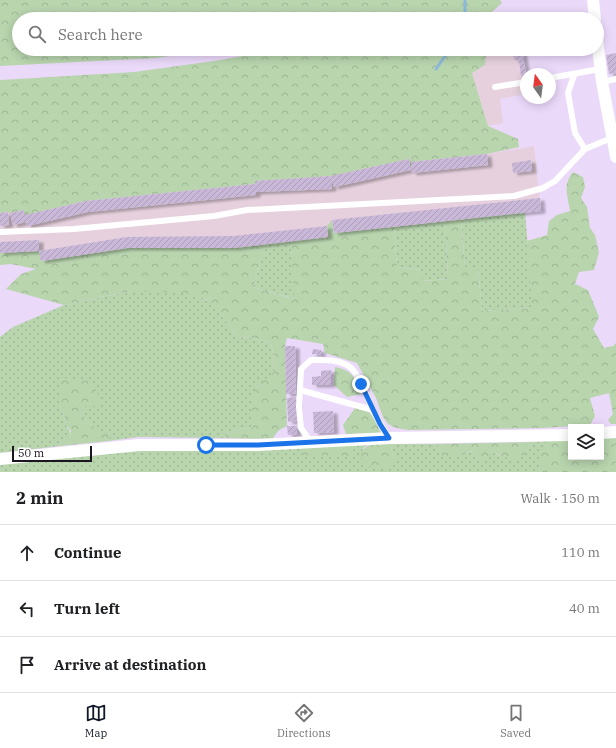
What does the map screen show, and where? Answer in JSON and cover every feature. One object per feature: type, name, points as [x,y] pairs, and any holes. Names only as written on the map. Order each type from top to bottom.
[{"type":"street","points":[[593,0],[594,12]]},
{"type":"street","points":[[599,56],[602,82],[614,137],[616,157]]},
{"type":"street","points":[[604,433],[616,432]]},
{"type":"street","points":[[0,459],[139,445],[258,445],[310,441],[389,438],[568,435]]},
{"type":"lane","points":[[556,77],[600,69]]},
{"type":"lane","points":[[574,75],[568,92],[575,133],[585,149]]},
{"type":"lane","points":[[602,82],[616,79]]},
{"type":"lane","points":[[496,87],[520,83]]},
{"type":"lane","points":[[0,232],[82,228],[214,216],[247,210],[514,196],[542,188],[555,181],[585,149],[614,137]]},
{"type":"lane","points":[[310,441],[301,428],[300,390],[301,369],[311,360],[334,360],[349,366],[354,372],[389,438]]},
{"type":"lane","points":[[300,390],[373,410]]},
{"type":"shaded area","points":[[486,56],[523,56],[525,68],[520,68],[520,95],[500,99],[503,123],[488,126],[472,73],[485,65]]},
{"type":"shaded area","points":[[534,146],[541,211],[334,233],[333,221],[328,237],[234,248],[127,248],[41,261],[0,253],[0,213],[23,210],[25,215],[86,201],[255,184],[409,159],[411,167],[411,162],[487,154]]},
{"type":"green space","points":[[0,0],[500,0],[502,3],[492,12],[12,12],[12,56],[170,56],[0,66]]},
{"type":"green space","points":[[242,56],[486,56],[485,65],[472,73],[488,126],[518,139],[519,147],[487,154],[411,162],[411,170],[409,159],[331,176],[256,181],[255,184],[86,201],[25,215],[23,210],[10,213],[0,213],[0,80],[134,72]]},
{"type":"green space","points":[[573,172],[583,177],[585,187],[581,198],[587,207],[590,228],[595,235],[599,253],[594,270],[579,272],[575,284],[588,290],[599,317],[593,329],[604,348],[613,346],[616,343],[616,424],[611,424],[608,420],[613,414],[609,393],[590,398],[595,416],[591,424],[568,424],[568,426],[542,428],[409,430],[396,428],[388,424],[383,417],[376,398],[357,363],[325,353],[323,344],[287,338],[285,346],[287,426],[278,431],[273,439],[226,438],[225,434],[228,432],[253,427],[252,400],[254,391],[275,370],[273,365],[274,358],[271,343],[252,338],[237,337],[221,314],[206,299],[179,292],[131,291],[64,305],[6,289],[21,274],[36,269],[11,264],[0,265],[0,253],[39,251],[42,261],[127,248],[266,244],[253,287],[294,299],[291,241],[328,237],[327,226],[332,220],[334,233],[394,227],[397,267],[421,270],[423,281],[448,279],[445,221],[461,219],[465,268],[478,268],[482,311],[532,308],[527,241],[547,235],[549,221],[557,215],[570,211],[567,187]]},
{"type":"green space","points":[[525,212],[533,308],[482,311],[478,268],[465,268],[461,219]]},
{"type":"green space","points":[[445,221],[448,279],[422,281],[421,270],[397,267],[394,227]]},
{"type":"green space","points":[[291,241],[295,299],[253,287],[266,244]]},
{"type":"green space","points":[[131,291],[160,291],[197,295],[214,306],[237,337],[252,338],[271,343],[274,358],[273,365],[275,370],[271,376],[257,386],[253,427],[228,432],[225,434],[226,438],[138,437],[109,441],[109,436],[88,423],[81,412],[85,406],[60,407],[71,436],[61,440],[60,446],[0,453],[0,337],[13,327],[64,305]]},
{"type":"green space","points":[[335,367],[350,373],[357,383],[361,394],[347,397],[334,385]]},
{"type":"green space","points":[[62,378],[90,381],[92,383],[101,400],[97,406],[85,406],[81,412],[88,423],[110,436],[109,441],[60,446],[61,440],[71,436],[71,431],[66,425],[60,407],[59,380]]},
{"type":"green space","points":[[355,408],[369,412],[381,433],[346,434],[343,425]]},
{"type":"green space","points":[[616,434],[616,472],[540,472],[539,455],[547,441],[568,439],[568,460],[604,460],[604,436]]},
{"type":"green space","points":[[547,441],[539,462],[540,472],[0,472],[0,464],[139,450],[367,445],[362,449],[395,459],[390,444],[437,444],[442,456],[460,456],[471,451],[479,460],[494,452],[499,455],[525,454],[532,442]]},
{"type":"green space","points":[[532,442],[525,454],[511,460],[494,452],[487,461],[479,460],[471,451],[460,456],[442,456],[437,444]]},
{"type":"green space","points":[[375,444],[390,444],[395,459],[389,468],[373,468],[366,464],[360,456],[364,448],[368,446]]},
{"type":"green space","points":[[351,446],[354,449],[352,456],[303,455],[299,451],[300,448]]},
{"type":"building","points":[[616,53],[616,73],[609,74],[606,55]]},
{"type":"building","points":[[514,56],[523,56],[525,68],[520,68],[519,60],[514,60]]},
{"type":"building","points":[[487,154],[488,165],[412,173],[411,162]]},
{"type":"building","points":[[409,159],[411,170],[334,187],[331,176]]},
{"type":"building","points":[[531,160],[532,171],[513,173],[512,163]]},
{"type":"building","points":[[331,176],[332,189],[256,192],[256,195],[88,212],[27,226],[26,222],[13,225],[10,213],[23,210],[25,215],[86,201],[255,184],[255,181]]},
{"type":"building","points":[[540,198],[541,211],[334,233],[332,220]]},
{"type":"building","points":[[8,212],[9,225],[0,226],[0,213]]},
{"type":"building","points":[[327,226],[328,237],[234,248],[127,248],[41,261],[39,251],[127,237],[233,236]]},
{"type":"building","points":[[39,240],[39,251],[0,253],[0,242]]},
{"type":"building","points":[[285,346],[295,346],[296,394],[286,394]]},
{"type":"building","points":[[313,349],[321,350],[321,355],[312,354]]},
{"type":"building","points":[[331,370],[331,385],[312,385],[312,377],[321,376],[321,371]]},
{"type":"building","points":[[296,397],[297,421],[288,422],[287,398]]},
{"type":"building","points":[[333,411],[334,432],[314,433],[313,412]]},
{"type":"building","points":[[287,426],[297,426],[297,434],[288,435]]},
{"type":"waterway","points":[[465,0],[465,12]]},
{"type":"waterway","points":[[436,69],[445,56]]},
{"type":"route","points":[[206,445],[258,445],[310,441],[389,438],[380,424],[361,384]]}]
